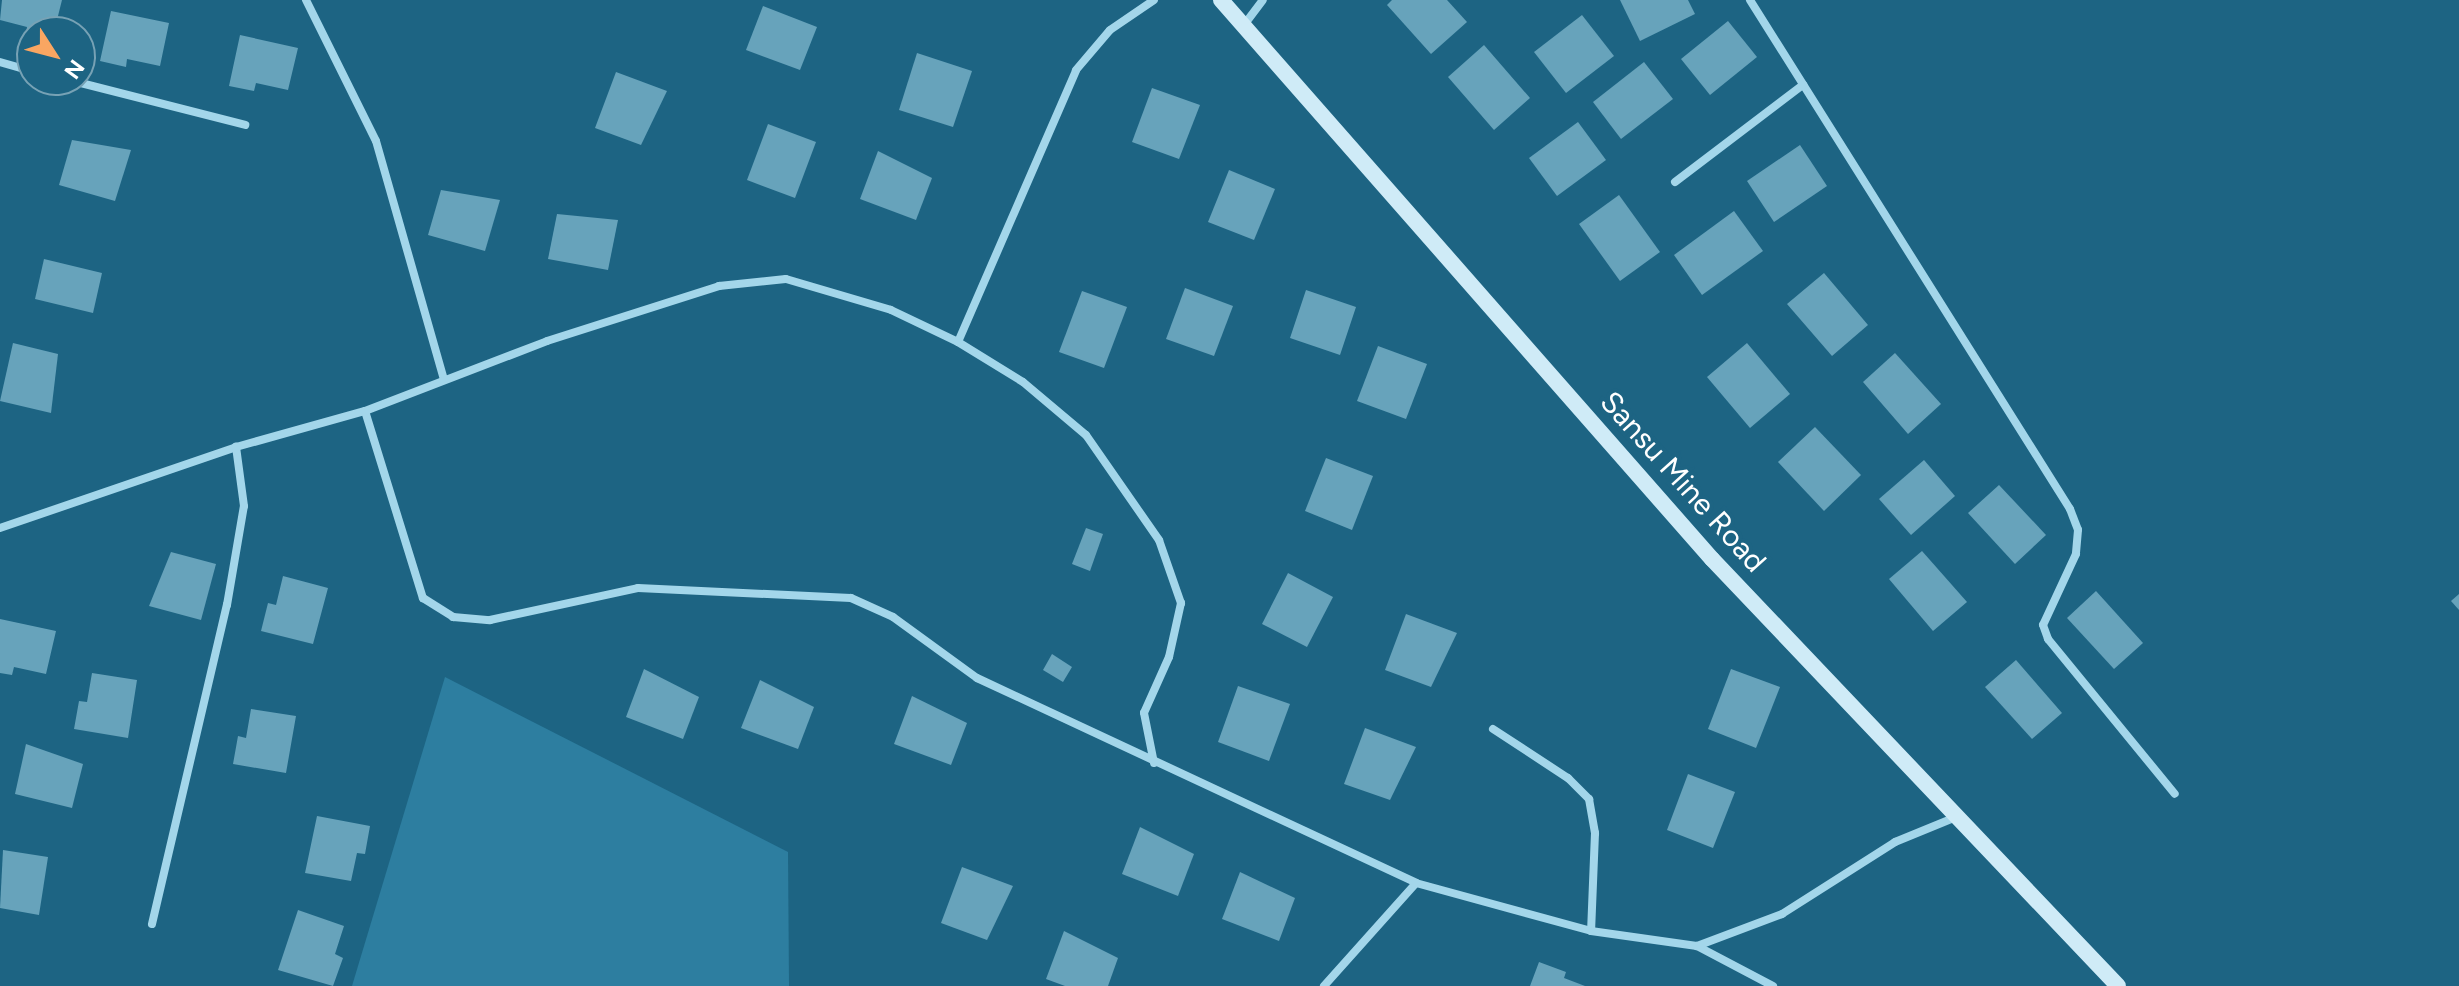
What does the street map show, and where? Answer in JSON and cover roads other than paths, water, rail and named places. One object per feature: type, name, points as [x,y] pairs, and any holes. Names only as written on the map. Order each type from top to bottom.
[{"type":"street","points":[[306,0],[376,141],[444,379]]},
{"type":"street","points":[[958,342],[1076,70],[1110,30],[1154,0]]},
{"type":"street","name":"Sansu Mine Road","points":[[1221,0],[1712,559],[2118,986]]},
{"type":"street","points":[[1244,25],[1263,0]]},
{"type":"street","points":[[1750,0],[2070,509],[2078,530],[2076,554],[2043,625],[2048,639],[2175,794]]},
{"type":"street","points":[[1675,182],[1803,85]]},
{"type":"street","points":[[96,87],[245,125]]},
{"type":"street","points":[[0,528],[236,447],[365,411],[444,379],[719,286],[786,279],[891,310],[958,342],[1023,382],[1086,435],[1159,540],[1181,603],[1169,657],[1144,713],[1154,763]]},
{"type":"street","points":[[365,411],[423,598],[453,617],[490,620],[638,588],[851,598],[893,617],[977,678],[1416,883],[1591,931],[1697,946],[1773,986]]},
{"type":"street","points":[[152,924],[240,535],[244,506],[236,447]]},
{"type":"street","points":[[1493,729],[1568,778],[1589,799],[1595,833],[1591,931]]},
{"type":"street","points":[[1697,946],[1782,914],[1895,842],[1956,817]]},
{"type":"street","points":[[1324,986],[1416,883]]}]
